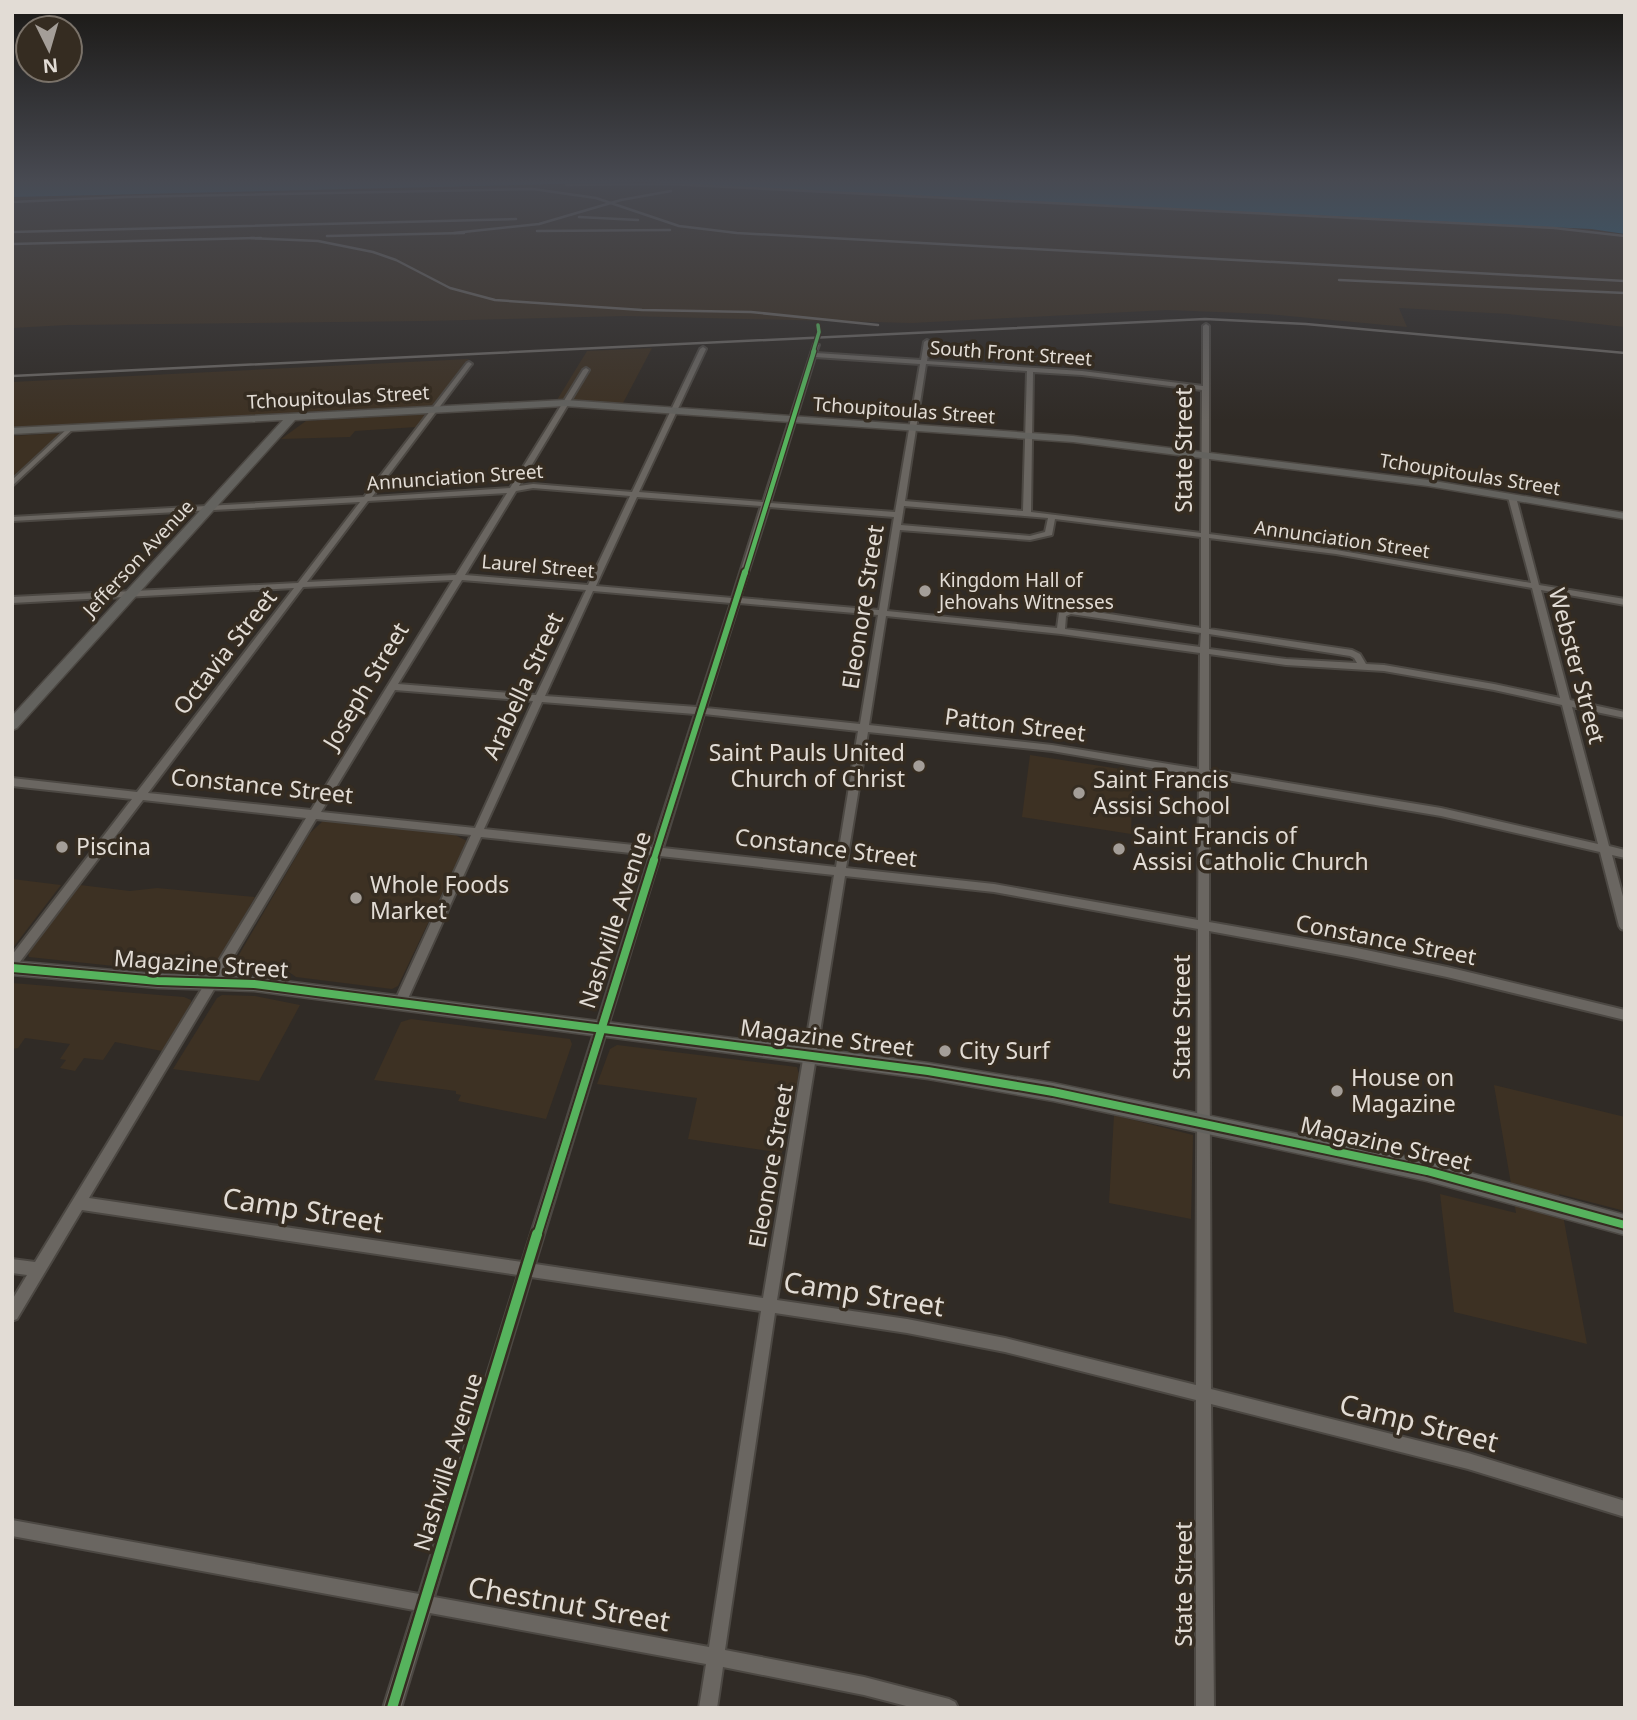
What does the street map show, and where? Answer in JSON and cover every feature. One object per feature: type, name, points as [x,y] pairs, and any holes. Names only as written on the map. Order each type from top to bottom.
[{"type":"street","name":"State Street","points":[[1205,1708],[1203,926],[1206,774],[1206,326]]},
{"type":"street","name":"Eleonore Street","points":[[708,1708],[769,1305],[927,342]]},
{"type":"street","name":"Nashville Avenue","points":[[393,1708],[600,1030],[659,850],[816,345]]},
{"type":"street","name":"Arabella Street","points":[[400,1003],[703,349]]},
{"type":"street","name":"South Front Street","points":[[813,355],[1030,369],[1206,388]]},
{"type":"street","name":"Octavia Street","points":[[12,966],[469,364]]},
{"type":"street","points":[[1027,513],[1030,369]]},
{"type":"street","name":"Joseph Street","points":[[12,1314],[211,982],[586,370]]},
{"type":"street","name":"Tchoupitoulas Street","points":[[12,431],[565,403],[1030,434],[1428,483],[1625,516]]},
{"type":"street","name":"Jefferson Avenue","points":[[12,724],[292,417]]},
{"type":"street","points":[[12,484],[71,428]]},
{"type":"street","name":"Annunciation Street","points":[[12,519],[511,490],[533,486],[899,515],[1030,538],[1049,533],[1052,516]]},
{"type":"street","name":"Webster Street","points":[[1512,497],[1625,926]]},
{"type":"street","name":"Annunciation Street","points":[[899,515],[1027,513],[1336,552],[1535,584],[1625,602]]},
{"type":"street","name":"Laurel Street","points":[[12,600],[458,577],[884,613],[1060,631],[1286,663],[1363,666],[1494,687],[1625,715]]},
{"type":"street","name":"Laurel Street","points":[[1060,631],[1062,615],[1070,611],[1352,653],[1363,666]]},
{"type":"street","name":"Patton Street","points":[[392,687],[540,696],[1052,748],[1441,812],[1625,854]]},
{"type":"street","name":"Constance Street","points":[[12,782],[994,888],[1447,972],[1625,1015]]},
{"type":"street","name":"Magazine Street","points":[[12,966],[158,981],[254,984],[928,1070],[1427,1171],[1625,1225]]},
{"type":"street","name":"Camp Street","points":[[80,1203],[907,1326],[1004,1345],[1468,1461],[1625,1509]]},
{"type":"street","points":[[12,1266],[39,1270]]},
{"type":"street","name":"Chestnut Street","points":[[12,1528],[425,1606],[716,1657],[864,1686],[949,1708]]},
{"type":"shaded area","points":[[12,261],[1625,261],[1625,327],[1508,314],[1399,308],[1407,327],[1266,314],[1167,310],[912,323],[626,316],[12,328]]},
{"type":"shaded area","points":[[652,348],[623,403],[557,400],[587,351]]},
{"type":"shaded area","points":[[469,359],[433,406],[12,427],[12,382]]},
{"type":"shaded area","points":[[426,414],[417,427],[355,431],[350,437],[281,439],[306,421]]},
{"type":"shaded area","points":[[61,433],[16,476],[12,477],[12,436]]},
{"type":"shaded area","name":"Saint Francis Assisi School","points":[[1030,755],[1133,771],[1131,834],[1022,817]]},
{"type":"shaded area","name":"Whole Foods Market","points":[[335,820],[455,835],[467,841],[398,986],[392,989],[296,977],[286,970],[233,965],[310,833],[323,821]]},
{"type":"shaded area","points":[[12,879],[61,885],[12,949]]},
{"type":"shaded area","points":[[80,885],[130,891],[157,888],[255,897],[213,971],[207,974],[29,957],[28,953]]},
{"type":"shaded area","points":[[12,983],[184,997],[191,1000],[191,1004],[162,1051],[115,1042],[103,1060],[84,1058],[75,1071],[60,1068],[66,1060],[60,1059],[70,1044],[25,1038],[18,1048],[12,1049]]},
{"type":"shaded area","points":[[222,995],[255,996],[300,1005],[259,1081],[173,1069],[217,998]]},
{"type":"shaded area","points":[[411,1019],[570,1039],[572,1044],[546,1119],[458,1101],[461,1095],[456,1094],[456,1091],[374,1080],[401,1022]]},
{"type":"shaded area","points":[[617,1045],[797,1067],[799,1074],[782,1153],[688,1139],[697,1098],[597,1084],[610,1049]]},
{"type":"shaded area","points":[[1494,1085],[1625,1117],[1625,1211],[1559,1194],[1587,1344],[1454,1312],[1440,1194],[1516,1213]]},
{"type":"shaded area","points":[[1114,1115],[1193,1135],[1191,1219],[1109,1203]]},
{"type":"railway","points":[[398,261],[450,288],[495,300],[642,310],[751,312],[878,325]]},
{"type":"railway","points":[[1260,261],[1625,281]]},
{"type":"railway","points":[[1339,280],[1625,293]]},
{"type":"railway","points":[[12,376],[1205,319],[1306,324],[1625,353]]},
{"type":"cycle path","points":[[392,1708],[600,1030],[794,418],[819,332],[818,325]]},
{"type":"cycle path","points":[[12,968],[158,981],[254,984],[928,1071],[1053,1092],[1427,1171],[1625,1225]]},
{"type":"place","name":"Kingdom Hall of Jehovahs Witnesses","points":[[925,591]]},
{"type":"place","name":"Saint Pauls United Church of Christ","points":[[919,766]]},
{"type":"place","name":"Saint Francis Assisi School","points":[[1079,793]]},
{"type":"place","name":"Piscina","points":[[62,847]]},
{"type":"place","name":"Saint Francis of Assisi Catholic Church","points":[[1119,849]]},
{"type":"place","name":"Whole Foods Market","points":[[356,898]]},
{"type":"place","name":"City Surf","points":[[945,1051]]},
{"type":"place","name":"House on Magazine","points":[[1337,1091]]}]
